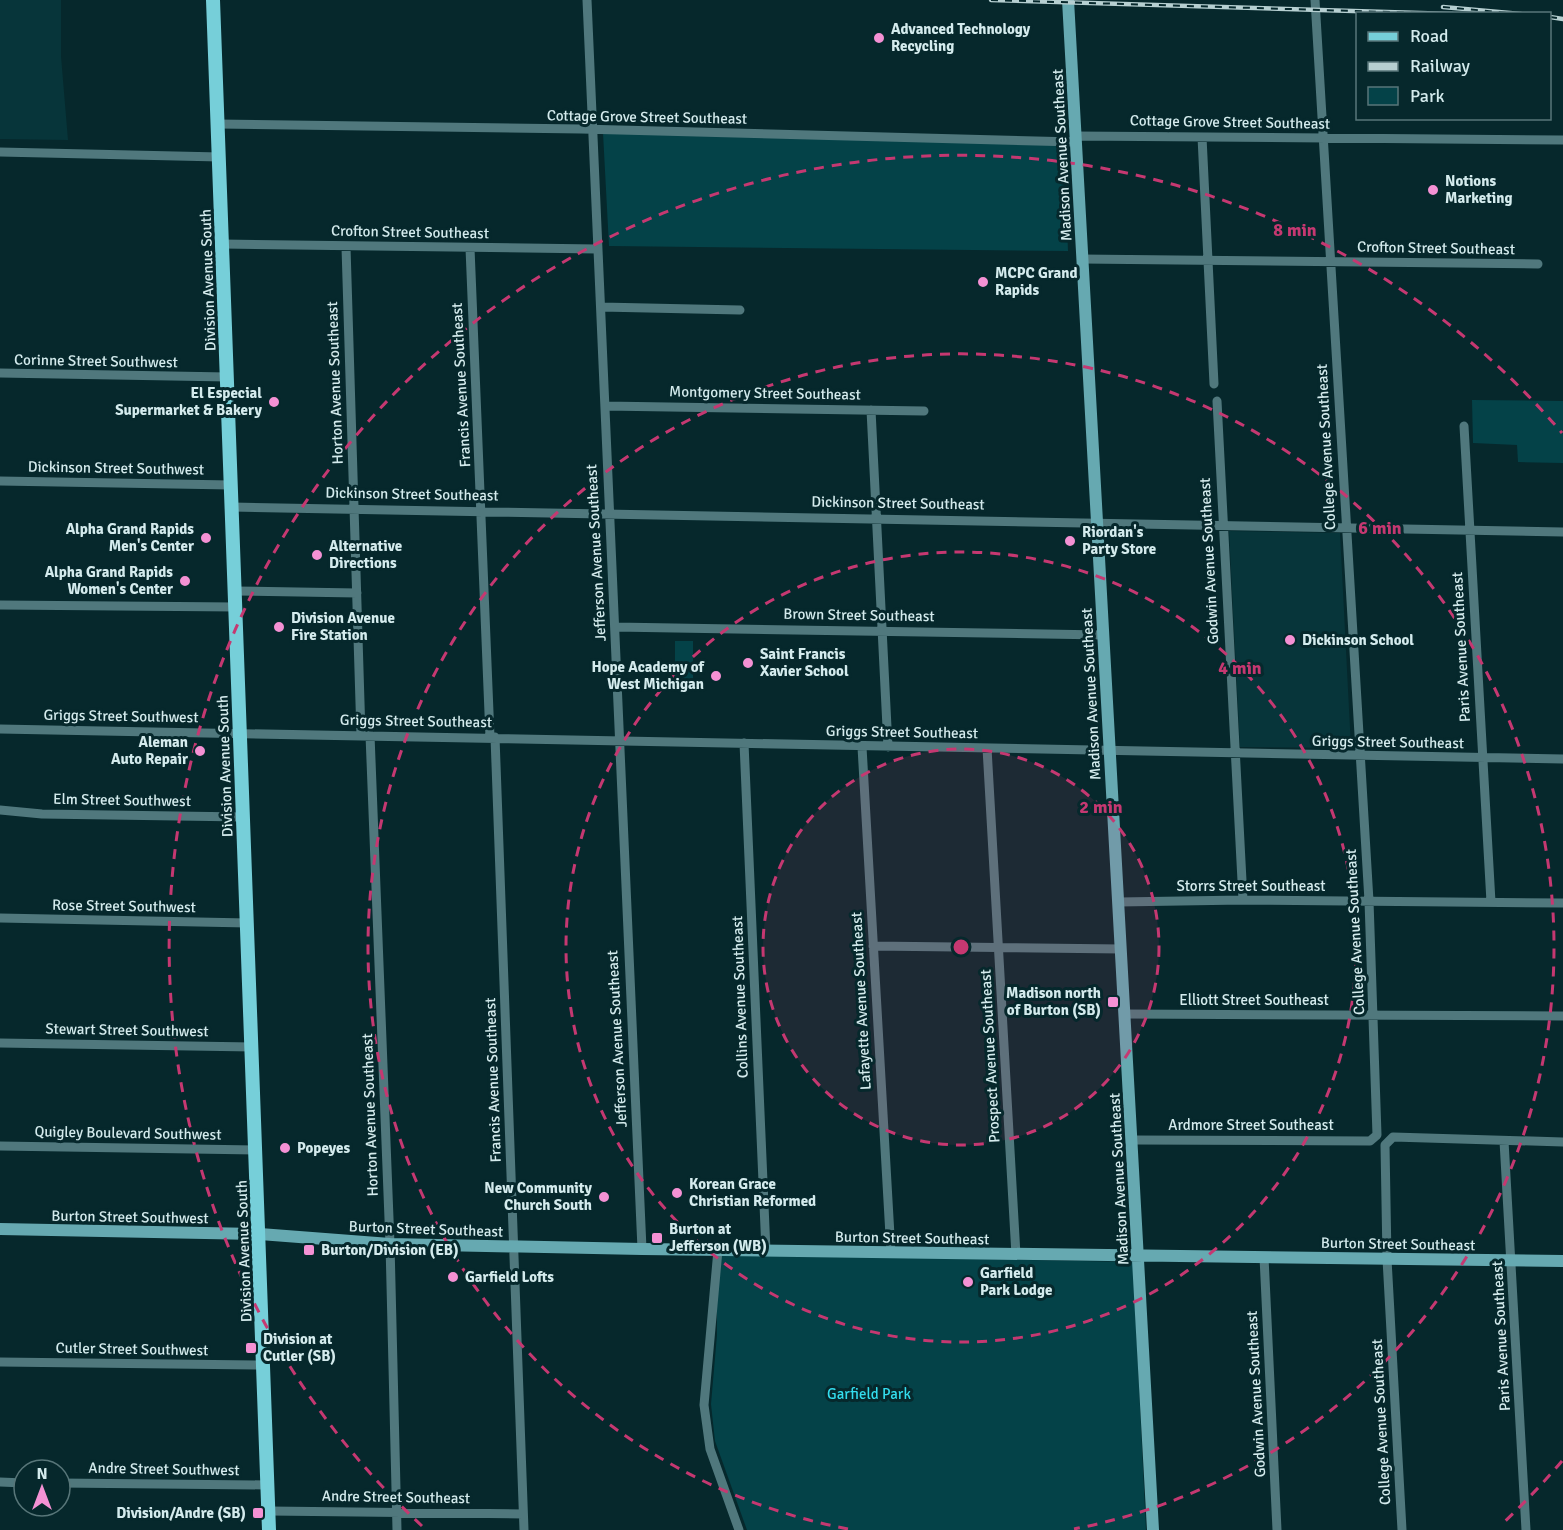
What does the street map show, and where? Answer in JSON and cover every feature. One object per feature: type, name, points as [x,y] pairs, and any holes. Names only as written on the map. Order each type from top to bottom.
[{"type":"main road","name":"Division Avenue South","points":[[213,0],[260,1234],[269,1530]]},
{"type":"main road","name":"Madison Avenue Southeast","points":[[1068,0],[1153,1530]]},
{"type":"main road","name":"Burton Street Southwest","points":[[0,1229],[260,1234]]},
{"type":"main road","name":"Burton Street Southeast","points":[[260,1234],[390,1244],[1138,1257],[1563,1261]]},
{"type":"street","name":"Jefferson Avenue Southeast","points":[[587,0],[642,1249]]},
{"type":"street","name":"College Avenue Southeast","points":[[1315,0],[1369,902],[1378,1130],[1370,1141]]},
{"type":"street","name":"Cottage Grove Street Southeast","points":[[218,123],[1076,139],[1202,137],[1563,140]]},
{"type":"street","points":[[1202,137],[1214,384]]},
{"type":"street","points":[[0,152],[220,157]]},
{"type":"street","name":"Crofton Street Southeast","points":[[223,244],[597,249]]},
{"type":"street","name":"Horton Avenue Southeast","points":[[346,246],[353,508],[390,1244],[397,1530]]},
{"type":"street","name":"Francis Avenue Southeast","points":[[470,248],[515,1246],[524,1530]]},
{"type":"street","name":"Crofton Street Southeast","points":[[1082,259],[1538,264]]},
{"type":"street","points":[[601,307],[740,310]]},
{"type":"street","name":"Corinne Street Southwest","points":[[0,373],[228,377]]},
{"type":"street","name":"Godwin Avenue Southeast","points":[[1217,401],[1243,900]]},
{"type":"street","name":"Montgomery Street Southeast","points":[[605,406],[924,411]]},
{"type":"street","points":[[870,410],[888,747]]},
{"type":"street","name":"Paris Avenue Southeast","points":[[1464,426],[1491,902]]},
{"type":"street","name":"Dickinson Street Southwest","points":[[0,481],[231,485]]},
{"type":"street","name":"Dickinson Street Southeast","points":[[232,507],[1098,521],[1222,526],[1563,532]]},
{"type":"street","points":[[235,591],[357,593]]},
{"type":"street","points":[[0,605],[236,607]]},
{"type":"street","name":"Brown Street Southeast","points":[[615,627],[1103,635]]},
{"type":"street","name":"Griggs Street Southwest","points":[[0,729],[241,733]]},
{"type":"street","name":"Griggs Street Southeast","points":[[241,733],[1234,755],[1563,759]]},
{"type":"street","name":"Collins Avenue Southeast","points":[[744,743],[766,1251]]},
{"type":"street","name":"Lafayette Avenue Southeast","points":[[862,747],[891,1253]]},
{"type":"street","name":"Prospect Avenue Southeast","points":[[987,748],[1016,1255]]},
{"type":"street","name":"Elm Street Southwest","points":[[0,810],[42,814],[244,818]]},
{"type":"street","name":"Storrs Street Southeast","points":[[1119,902],[1243,900],[1563,903]]},
{"type":"street","name":"Rose Street Southwest","points":[[0,918],[248,923]]},
{"type":"street","points":[[873,946],[1121,949]]},
{"type":"street","name":"Elliott Street Southeast","points":[[1125,1014],[1563,1016]]},
{"type":"street","name":"Stewart Street Southwest","points":[[0,1043],[253,1047]]},
{"type":"street","name":"College Avenue Southeast","points":[[1402,1530],[1383,1150],[1388,1139],[1393,1137],[1504,1141]]},
{"type":"street","name":"Ardmore Street Southeast","points":[[1132,1140],[1370,1141]]},
{"type":"street","points":[[1504,1141],[1563,1142]]},
{"type":"street","name":"Paris Avenue Southeast","points":[[1504,1141],[1526,1530]]},
{"type":"street","name":"Quigley Boulevard Southwest","points":[[0,1146],[256,1150]]},
{"type":"street","points":[[718,1250],[704,1405],[710,1449],[739,1530]]},
{"type":"street","name":"Godwin Avenue Southeast","points":[[1263,1257],[1278,1530]]},
{"type":"street","name":"Cutler Street Southwest","points":[[0,1362],[264,1365]]},
{"type":"street","name":"Andre Street Southwest","points":[[72,1483],[267,1485]]},
{"type":"street","name":"Andre Street Southeast","points":[[269,1511],[523,1514]]},
{"type":"shaded area","points":[[0,0],[61,0],[61,56],[68,140],[0,139]]},
{"type":"shaded area","name":"Dickinson School","points":[[1229,531],[1340,533],[1351,748],[1240,747]]},
{"type":"green space","points":[[603,133],[1064,145],[1068,251],[609,246]]},
{"type":"green space","points":[[1472,400],[1563,401],[1563,463],[1518,462],[1517,445],[1473,443]]},
{"type":"green space","points":[[675,641],[693,641],[693,688],[675,687]]},
{"type":"green space","name":"Garfield Park","points":[[717,1254],[1133,1262],[1146,1530],[747,1530],[715,1441],[711,1404],[717,1335]]},
{"type":"railway","points":[[991,0],[1387,12]]},
{"type":"railway","points":[[1443,7],[1499,12]]},
{"type":"railway","points":[[1551,17],[1563,19]]},
{"type":"place","name":"Advanced Technology Recycling","points":[[879,38]]},
{"type":"place","name":"Notions Marketing","points":[[1433,190]]},
{"type":"place","name":"MCPC Grand Rapids","points":[[983,282]]},
{"type":"place","name":"El Especial Supermarket & Bakery","points":[[274,402]]},
{"type":"place","name":"Alpha Grand Rapids Men's Center","points":[[206,538]]},
{"type":"place","name":"Riordan's Party Store","points":[[1070,541]]},
{"type":"place","name":"Alternative Directions","points":[[317,555]]},
{"type":"place","name":"Alpha Grand Rapids Women's Center","points":[[185,581]]},
{"type":"place","name":"Division Avenue Fire Station","points":[[279,627]]},
{"type":"place","name":"Dickinson School","points":[[1290,640]]},
{"type":"place","name":"Saint Francis Xavier School","points":[[748,663]]},
{"type":"place","name":"Hope Academy of West Michigan","points":[[716,676]]},
{"type":"place","name":"Aleman Auto Repair","points":[[200,751]]},
{"type":"place","name":"Madison north of Burton (SB)","points":[[1113,1002]]},
{"type":"place","name":"Popeyes","points":[[285,1148]]},
{"type":"place","name":"Korean Grace Christian Reformed","points":[[677,1193]]},
{"type":"place","name":"New Community Church South","points":[[604,1197]]},
{"type":"place","name":"Burton at Jefferson (WB)","points":[[657,1238]]},
{"type":"place","name":"Burton/Division (EB)","points":[[309,1250]]},
{"type":"place","name":"Garfield Lofts","points":[[453,1277]]},
{"type":"place","name":"Garfield Park Lodge","points":[[968,1282]]},
{"type":"place","name":"Division at Cutler (SB)","points":[[251,1348]]},
{"type":"place","name":"Division/Andre (SB)","points":[[258,1513]]}]
